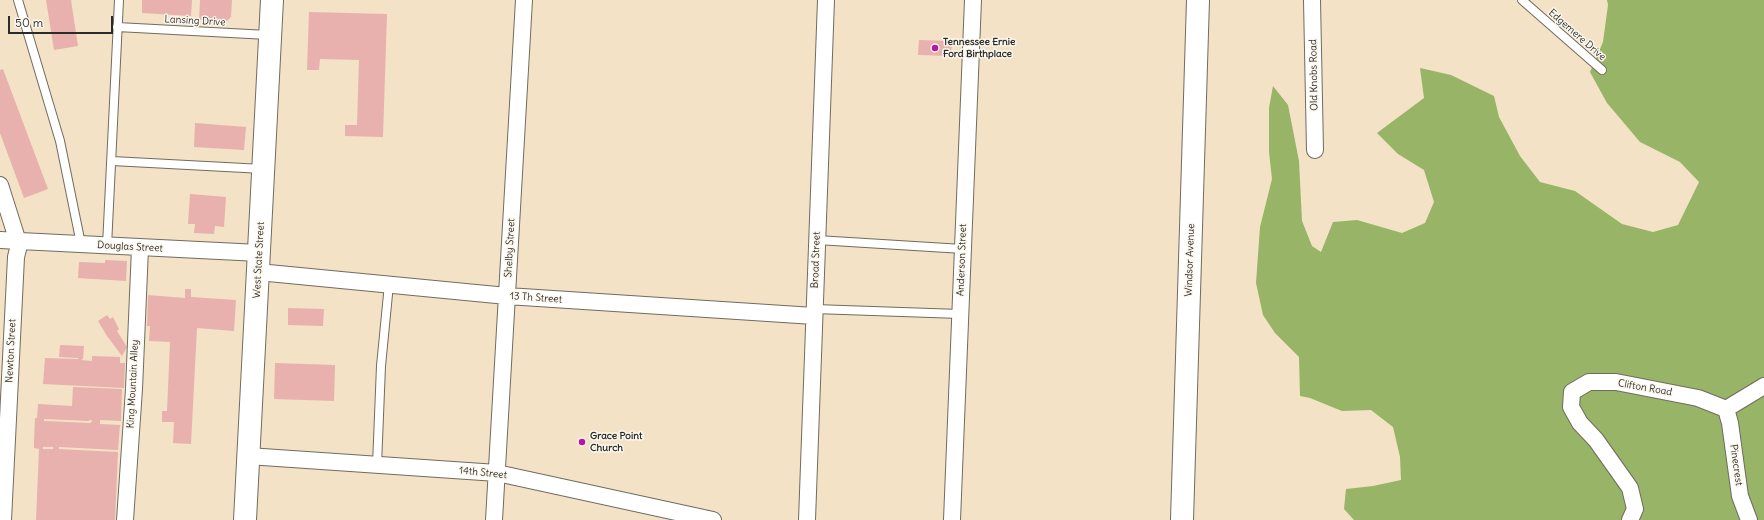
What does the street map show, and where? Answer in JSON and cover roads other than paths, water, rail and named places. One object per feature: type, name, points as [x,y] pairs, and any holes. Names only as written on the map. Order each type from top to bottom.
[{"type":"street","name":"West State Street","points":[[245,520],[272,0]]},
{"type":"street","name":"Shelby Street","points":[[494,520],[524,0]]},
{"type":"street","name":"Broad Street","points":[[807,520],[826,0]]},
{"type":"street","name":"Anderson Street","points":[[952,520],[973,0]]},
{"type":"street","name":"Windsor Avenue","points":[[1182,520],[1198,0]]},
{"type":"street","name":"Old Knobs Road","points":[[1312,0],[1315,150]]},
{"type":"street","name":"Newton Street","points":[[0,185],[19,245],[16,256],[9,345],[3,520]]},
{"type":"street","name":"Douglas Street","points":[[0,240],[140,248],[259,262]]},
{"type":"street","name":"King Mountain Alley","points":[[125,520],[134,389],[140,248]]},
{"type":"street","name":"13 Th Street","points":[[259,262],[389,284],[507,296],[814,312]]},
{"type":"street","name":"Clifton Road","points":[[1630,520],[1635,509],[1630,488],[1596,440],[1580,423],[1571,407],[1572,392],[1589,382],[1616,382],[1698,398],[1726,409]]},
{"type":"street","points":[[1726,409],[1764,386]]},
{"type":"street","name":"Pinecrest","points":[[1726,409],[1730,423],[1740,496],[1748,520]]},
{"type":"street","name":"14th Street","points":[[248,456],[497,473],[713,520]]},
{"type":"lane","points":[[18,0],[60,141],[81,244]]},
{"type":"lane","points":[[107,246],[119,0]]},
{"type":"lane","name":"Edgemere Drive","points":[[1522,0],[1602,70]]},
{"type":"lane","name":"Lansing Drive","points":[[117,27],[271,36]]},
{"type":"lane","points":[[112,161],[264,169]]},
{"type":"lane","points":[[817,240],[963,248]]},
{"type":"lane","points":[[377,465],[381,366],[389,284]]},
{"type":"lane","points":[[814,312],[960,314]]},
{"type":"place","name":"Tennessee Ernie Ford Birthplace","points":[[935,48]]},
{"type":"place","name":"Grace Point Church","points":[[582,442]]}]
